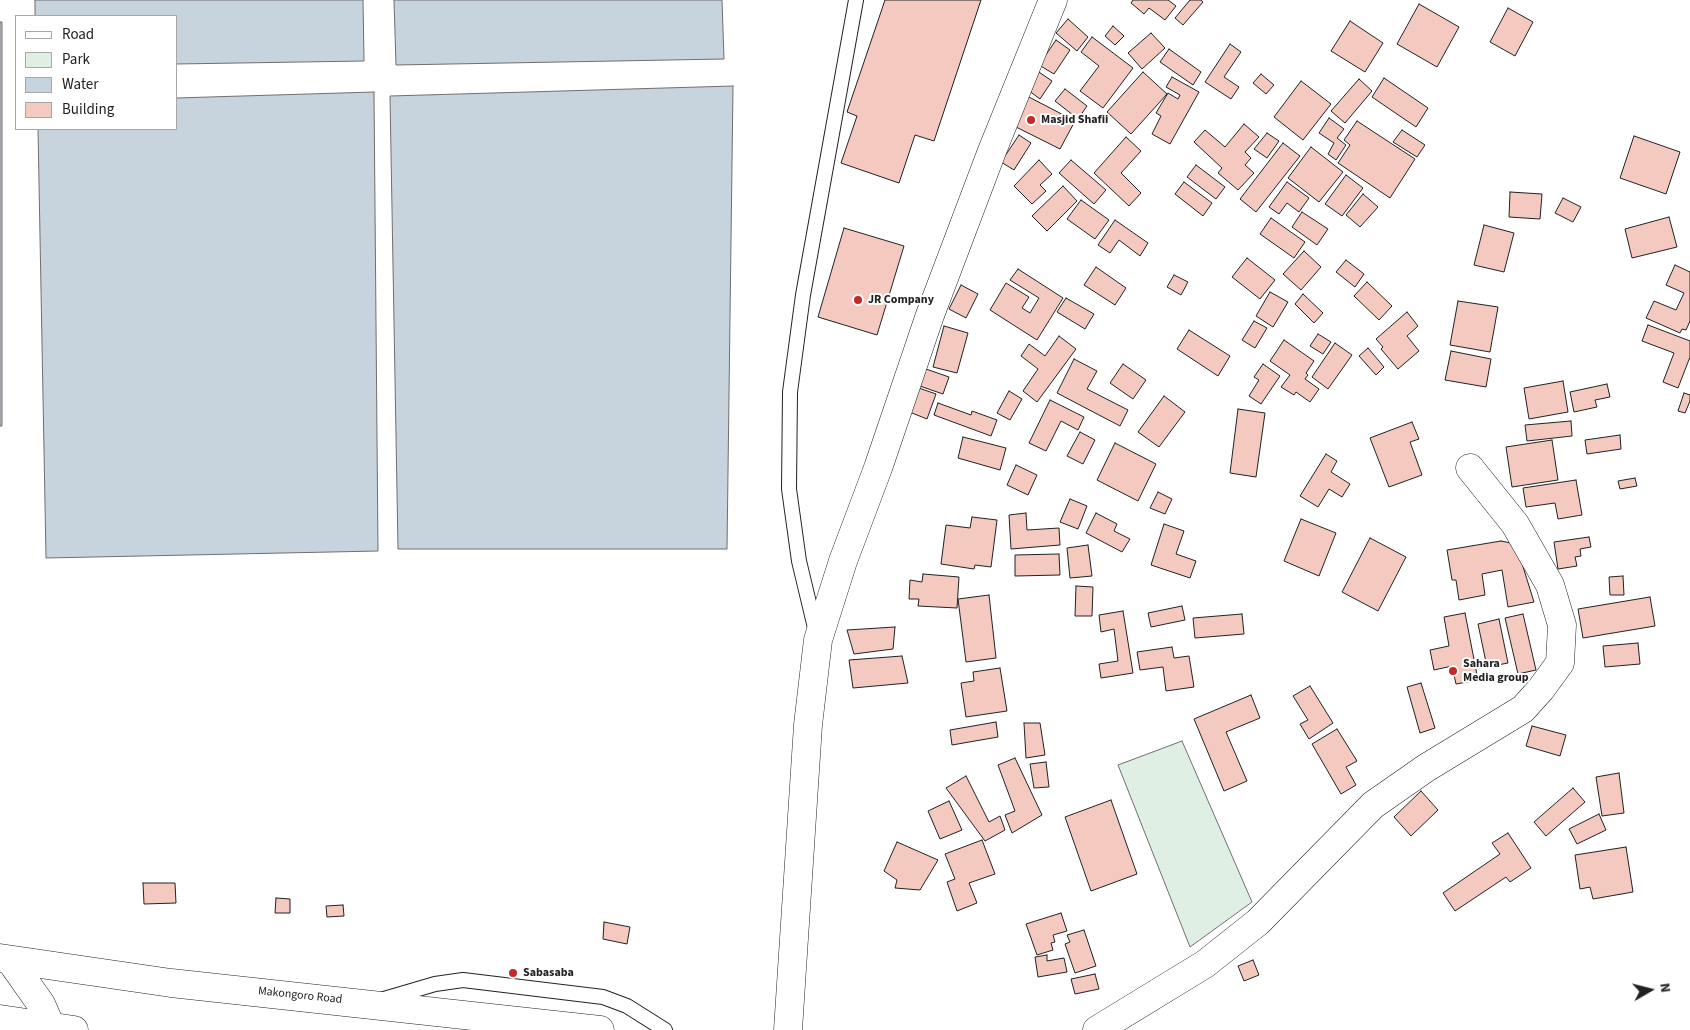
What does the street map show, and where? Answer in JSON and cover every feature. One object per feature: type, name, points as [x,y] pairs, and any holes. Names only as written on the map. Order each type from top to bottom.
[{"type":"street","points":[[788,1030],[808,725],[818,640],[843,561],[878,468],[930,315],[992,151],[1053,0]]},
{"type":"street","points":[[1097,1030],[1205,964],[1258,922],[1373,806],[1426,768],[1523,709],[1542,690],[1560,662],[1562,626],[1550,585],[1515,524],[1470,468]]},
{"type":"street","points":[[5,959],[62,1029]]},
{"type":"street","name":"Makongoro Road","points":[[5,959],[171,983],[600,1030]]},
{"type":"street","points":[[0,1019],[62,1029]]},
{"type":"lane","points":[[818,640],[799,561],[789,489],[790,392],[803,295],[856,0]]},
{"type":"lane","points":[[369,1004],[435,984],[463,980],[603,997],[627,1006],[665,1030]]},
{"type":"green space","points":[[1182,741],[1252,902],[1190,947],[1118,765]]},
{"type":"water","points":[[35,0],[363,0],[364,61],[178,64],[178,15],[35,15]]},
{"type":"water","points":[[394,0],[722,0],[724,59],[396,65]]},
{"type":"water","points":[[0,22],[2,22],[2,426],[0,426]]},
{"type":"water","points":[[733,86],[727,549],[398,549],[390,96]]},
{"type":"water","points":[[374,92],[378,551],[46,558],[38,130],[178,130],[178,98]]},
{"type":"building","points":[[885,0],[981,0],[934,141],[915,135],[899,183],[841,163],[857,116],[847,112]]},
{"type":"building","points":[[1133,0],[1168,0],[1176,6],[1165,20],[1149,8],[1144,14],[1131,3]]},
{"type":"building","points":[[1190,0],[1201,0],[1203,2],[1183,25],[1175,18]]},
{"type":"building","points":[[1419,4],[1459,27],[1437,67],[1397,44]]},
{"type":"building","points":[[1508,8],[1533,22],[1515,56],[1490,42]]},
{"type":"building","points":[[1068,19],[1088,37],[1077,51],[1056,33]]},
{"type":"building","points":[[1350,21],[1383,43],[1365,72],[1331,51]]},
{"type":"building","points":[[1113,26],[1124,36],[1115,45],[1105,36]]},
{"type":"building","points":[[1151,33],[1165,48],[1142,69],[1128,53]]},
{"type":"building","points":[[1092,37],[1133,68],[1103,108],[1080,91],[1099,66],[1081,52]]},
{"type":"building","points":[[1056,40],[1070,50],[1054,74],[1039,65]]},
{"type":"building","points":[[1230,44],[1241,52],[1224,77],[1239,87],[1231,99],[1205,82]]},
{"type":"building","points":[[1169,49],[1201,72],[1193,85],[1160,62]]},
{"type":"building","points":[[1036,70],[1052,81],[1040,99],[1024,87]]},
{"type":"building","points":[[1143,72],[1167,94],[1131,134],[1107,112]]},
{"type":"building","points":[[1261,74],[1274,85],[1266,94],[1253,83]]},
{"type":"building","points":[[1172,77],[1199,92],[1170,144],[1152,134],[1161,116],[1156,113],[1168,93],[1178,99],[1180,95],[1166,87]]},
{"type":"building","points":[[1384,78],[1428,108],[1416,127],[1372,97]]},
{"type":"building","points":[[1359,79],[1372,91],[1345,123],[1331,111]]},
{"type":"building","points":[[1301,81],[1331,104],[1303,140],[1274,117]]},
{"type":"building","points":[[1065,89],[1087,106],[1078,119],[1055,101]]},
{"type":"building","points":[[1027,96],[1075,121],[1060,149],[1012,125]]},
{"type":"building","points":[[1329,118],[1344,129],[1337,138],[1346,145],[1336,160],[1328,154],[1334,143],[1319,133]]},
{"type":"building","points":[[1357,121],[1415,159],[1390,198],[1338,163],[1350,145],[1344,140]]},
{"type":"building","points":[[1244,124],[1259,137],[1245,152],[1251,158],[1245,165],[1254,173],[1238,190],[1218,173],[1222,168],[1194,142],[1205,130],[1225,147]]},
{"type":"building","points":[[1402,130],[1425,145],[1417,157],[1393,142]]},
{"type":"building","points":[[1267,133],[1279,141],[1267,158],[1254,149]]},
{"type":"building","points":[[1019,135],[1031,143],[1014,170],[1001,162]]},
{"type":"building","points":[[1634,136],[1680,152],[1666,194],[1620,178]]},
{"type":"building","points":[[1126,137],[1141,151],[1121,173],[1141,193],[1129,206],[1094,173]]},
{"type":"building","points":[[1283,143],[1300,156],[1256,212],[1240,199]]},
{"type":"building","points":[[1311,147],[1343,172],[1319,202],[1288,178]]},
{"type":"building","points":[[1039,160],[1052,174],[1040,185],[1046,191],[1032,204],[1014,186]]},
{"type":"building","points":[[1071,160],[1106,190],[1094,204],[1059,173]]},
{"type":"building","points":[[1196,165],[1225,187],[1216,199],[1187,177]]},
{"type":"building","points":[[1346,175],[1363,188],[1342,216],[1325,204]]},
{"type":"building","points":[[1184,182],[1212,203],[1203,216],[1175,194]]},
{"type":"building","points":[[1287,182],[1309,198],[1299,212],[1287,203],[1279,214],[1269,207]]},
{"type":"building","points":[[1063,186],[1077,201],[1047,231],[1032,216]]},
{"type":"building","points":[[1510,192],[1542,194],[1540,219],[1509,217]]},
{"type":"building","points":[[1363,194],[1378,207],[1360,227],[1346,215]]},
{"type":"building","points":[[1563,198],[1581,207],[1573,222],[1555,213]]},
{"type":"building","points":[[1081,200],[1109,220],[1095,239],[1067,219]]},
{"type":"building","points":[[1302,212],[1328,229],[1317,245],[1292,227]]},
{"type":"building","points":[[1669,217],[1677,247],[1632,258],[1625,229]]},
{"type":"building","points":[[1271,218],[1305,242],[1294,258],[1260,234]]},
{"type":"building","points":[[1115,220],[1148,243],[1140,256],[1119,240],[1110,253],[1098,245]]},
{"type":"building","points":[[1484,225],[1514,233],[1504,272],[1474,265]]},
{"type":"building","points":[[844,228],[904,246],[877,335],[818,317]]},
{"type":"building","points":[[1304,251],[1321,267],[1301,290],[1283,274]]},
{"type":"building","points":[[1247,258],[1275,280],[1260,299],[1232,277]]},
{"type":"building","points":[[1346,260],[1364,274],[1355,287],[1336,272]]},
{"type":"building","points":[[1675,265],[1690,272],[1690,321],[1686,330],[1682,329],[1680,333],[1646,318],[1654,301],[1676,310],[1684,293],[1666,285]]},
{"type":"building","points":[[1096,267],[1126,288],[1115,305],[1084,285]]},
{"type":"building","points":[[1018,269],[1063,298],[1037,340],[990,310],[1006,283],[1029,297],[1022,308],[1030,313],[1039,298],[1010,280]]},
{"type":"building","points":[[1174,275],[1188,282],[1181,295],[1167,287]]},
{"type":"building","points":[[1367,282],[1392,306],[1379,320],[1354,296]]},
{"type":"building","points":[[961,285],[978,294],[966,318],[949,309]]},
{"type":"building","points":[[1270,292],[1288,302],[1273,327],[1256,316]]},
{"type":"building","points":[[1303,294],[1323,313],[1314,323],[1295,304]]},
{"type":"building","points":[[1066,298],[1094,314],[1085,329],[1057,312]]},
{"type":"building","points":[[1458,301],[1498,307],[1490,352],[1450,345]]},
{"type":"building","points":[[1407,312],[1418,326],[1407,336],[1419,351],[1398,369],[1381,349],[1383,347],[1376,339]]},
{"type":"building","points":[[1254,321],[1267,328],[1255,348],[1242,340]]},
{"type":"building","points":[[1648,325],[1690,341],[1690,357],[1678,388],[1663,382],[1674,353],[1642,341]]},
{"type":"building","points":[[944,326],[968,333],[957,373],[933,367]]},
{"type":"building","points":[[1189,330],[1230,356],[1218,376],[1177,349]]},
{"type":"building","points":[[1318,334],[1331,342],[1323,354],[1310,346]]},
{"type":"building","points":[[1059,336],[1076,349],[1037,402],[1023,391],[1038,369],[1021,356],[1029,344],[1045,356]]},
{"type":"building","points":[[1284,340],[1314,361],[1306,373],[1308,375],[1305,379],[1319,389],[1310,402],[1296,392],[1294,395],[1281,387],[1290,375],[1270,361]]},
{"type":"building","points":[[1335,343],[1352,355],[1328,389],[1312,377]]},
{"type":"building","points":[[1368,348],[1384,367],[1376,375],[1359,356]]},
{"type":"building","points":[[1451,351],[1491,359],[1486,387],[1445,380]]},
{"type":"building","points":[[1074,359],[1097,371],[1087,389],[1128,410],[1120,426],[1057,393]]},
{"type":"building","points":[[1123,364],[1146,380],[1133,399],[1110,383]]},
{"type":"building","points":[[1263,364],[1280,376],[1261,404],[1249,396],[1259,380],[1254,377]]},
{"type":"building","points":[[923,368],[949,377],[943,394],[917,385]]},
{"type":"building","points":[[1563,381],[1568,412],[1529,419],[1524,388]]},
{"type":"building","points":[[1607,384],[1610,397],[1595,400],[1597,407],[1574,412],[1570,392]]},
{"type":"building","points":[[916,387],[936,394],[927,419],[907,411]]},
{"type":"building","points":[[1009,391],[1022,399],[1010,420],[997,413]]},
{"type":"building","points":[[1684,393],[1690,395],[1690,401],[1685,413],[1678,411]]},
{"type":"building","points":[[1164,396],[1185,412],[1159,447],[1138,432]]},
{"type":"building","points":[[1050,400],[1084,417],[1078,430],[1061,421],[1046,451],[1029,443]]},
{"type":"building","points":[[938,403],[971,415],[972,411],[997,420],[991,436],[934,415]]},
{"type":"building","points":[[1238,409],[1265,413],[1256,477],[1230,473]]},
{"type":"building","points":[[1571,421],[1572,436],[1527,441],[1525,425]]},
{"type":"building","points":[[1412,422],[1419,439],[1410,442],[1422,475],[1389,487],[1370,438]]},
{"type":"building","points":[[1080,432],[1095,440],[1083,464],[1067,456]]},
{"type":"building","points":[[1620,435],[1621,449],[1587,454],[1585,440]]},
{"type":"building","points":[[963,437],[1006,448],[1000,470],[958,458]]},
{"type":"building","points":[[1552,440],[1558,480],[1512,487],[1506,447]]},
{"type":"building","points":[[1115,443],[1156,464],[1138,501],[1097,480]]},
{"type":"building","points":[[1326,454],[1337,461],[1331,472],[1350,484],[1342,497],[1329,489],[1318,507],[1300,496]]},
{"type":"building","points":[[1016,465],[1037,475],[1028,495],[1007,485]]},
{"type":"building","points":[[1635,478],[1637,486],[1620,489],[1618,481]]},
{"type":"building","points":[[1576,480],[1582,515],[1558,519],[1555,503],[1526,507],[1523,488]]},
{"type":"building","points":[[1158,492],[1172,499],[1165,514],[1150,508]]},
{"type":"building","points":[[1070,499],[1087,506],[1078,529],[1060,522]]},
{"type":"building","points":[[1026,513],[1027,530],[1059,528],[1060,545],[1011,549],[1009,515]]},
{"type":"building","points":[[1096,513],[1117,524],[1114,531],[1130,539],[1122,552],[1086,533]]},
{"type":"building","points":[[972,517],[997,520],[991,567],[975,565],[974,569],[941,564],[946,525],[970,528]]},
{"type":"building","points":[[1301,519],[1336,533],[1319,576],[1284,561]]},
{"type":"building","points":[[1164,524],[1184,531],[1176,554],[1196,561],[1190,578],[1151,565]]},
{"type":"building","points":[[1589,537],[1591,547],[1580,549],[1581,556],[1575,557],[1577,566],[1558,569],[1554,542]]},
{"type":"building","points":[[1370,538],[1406,557],[1378,611],[1342,592]]},
{"type":"building","points":[[1501,541],[1516,544],[1534,602],[1508,607],[1502,570],[1482,574],[1485,595],[1459,600],[1456,580],[1452,580],[1447,550]]},
{"type":"building","points":[[1088,545],[1092,576],[1070,578],[1067,548]]},
{"type":"building","points":[[1059,554],[1060,575],[1015,576],[1015,555]]},
{"type":"building","points":[[923,574],[959,577],[957,608],[918,606],[919,599],[909,599],[910,580],[922,582]]},
{"type":"building","points":[[1623,576],[1624,595],[1610,595],[1609,577]]},
{"type":"building","points":[[1076,586],[1093,587],[1092,616],[1075,616]]},
{"type":"building","points":[[989,595],[996,658],[966,662],[958,599]]},
{"type":"building","points":[[1650,597],[1655,626],[1583,638],[1578,609]]},
{"type":"building","points":[[1182,606],[1185,620],[1151,627],[1148,613]]},
{"type":"building","points":[[1123,611],[1133,673],[1101,678],[1099,664],[1118,661],[1114,629],[1101,632],[1099,615]]},
{"type":"building","points":[[1465,613],[1478,680],[1456,684],[1452,666],[1434,670],[1430,650],[1449,646],[1444,617]]},
{"type":"building","points":[[1242,614],[1244,634],[1195,638],[1193,618]]},
{"type":"building","points":[[1523,614],[1536,670],[1518,674],[1505,618]]},
{"type":"building","points":[[1499,619],[1508,663],[1487,667],[1478,624]]},
{"type":"building","points":[[895,627],[893,649],[854,654],[847,630]]},
{"type":"building","points":[[1638,643],[1640,664],[1605,667],[1603,646]]},
{"type":"building","points":[[1172,647],[1174,658],[1189,656],[1194,687],[1166,691],[1163,667],[1140,670],[1137,652]]},
{"type":"building","points":[[902,656],[908,683],[853,688],[849,660]]},
{"type":"building","points":[[1000,668],[1007,711],[966,717],[961,683],[974,681],[973,672]]},
{"type":"building","points":[[1421,683],[1435,728],[1420,733],[1407,687]]},
{"type":"building","points":[[1310,686],[1333,723],[1309,739],[1300,724],[1308,720],[1293,696]]},
{"type":"building","points":[[1251,695],[1260,718],[1226,732],[1247,781],[1224,791],[1194,719]]},
{"type":"building","points":[[996,722],[998,737],[952,745],[950,730]]},
{"type":"building","points":[[1024,723],[1040,723],[1045,755],[1026,758]]},
{"type":"building","points":[[1532,726],[1566,735],[1560,756],[1526,746]]},
{"type":"building","points":[[1337,729],[1357,761],[1346,767],[1356,785],[1341,794],[1312,744]]},
{"type":"building","points":[[1015,758],[1042,815],[1012,833],[1005,815],[1015,811],[998,765]]},
{"type":"building","points":[[1046,762],[1049,787],[1034,788],[1030,764]]},
{"type":"building","points":[[1619,773],[1624,813],[1602,816],[1596,777]]},
{"type":"building","points":[[966,776],[989,822],[1000,816],[1005,830],[985,841],[946,788]]},
{"type":"building","points":[[1573,788],[1585,802],[1546,836],[1534,822]]},
{"type":"building","points":[[1421,791],[1438,810],[1411,836],[1394,817]]},
{"type":"building","points":[[1111,800],[1137,874],[1091,891],[1065,817]]},
{"type":"building","points":[[949,801],[962,830],[940,839],[928,811]]},
{"type":"building","points":[[1599,814],[1606,830],[1577,844],[1569,829]]},
{"type":"building","points":[[1508,833],[1531,868],[1510,882],[1506,877],[1455,911],[1443,893],[1500,854],[1492,843]]},
{"type":"building","points":[[982,840],[995,874],[969,883],[977,903],[957,911],[947,882],[955,879],[945,854]]},
{"type":"building","points":[[897,842],[938,860],[920,890],[895,888],[897,880],[884,871]]},
{"type":"building","points":[[1626,847],[1633,892],[1593,899],[1590,887],[1580,889],[1575,855]]},
{"type":"building","points":[[143,883],[175,883],[176,903],[144,904]]},
{"type":"building","points":[[276,898],[290,899],[290,913],[275,913]]},
{"type":"building","points":[[343,905],[344,916],[327,917],[326,906]]},
{"type":"building","points":[[1061,913],[1067,931],[1053,935],[1055,942],[1051,943],[1053,950],[1037,955],[1026,924]]},
{"type":"building","points":[[604,922],[630,927],[627,944],[603,939]]},
{"type":"building","points":[[1084,930],[1096,966],[1075,973],[1065,944],[1070,942],[1067,935]]},
{"type":"building","points":[[1047,955],[1047,961],[1064,958],[1067,972],[1038,977],[1035,957]]},
{"type":"building","points":[[1253,960],[1259,975],[1244,981],[1238,966]]},
{"type":"building","points":[[1095,974],[1099,989],[1075,994],[1071,979]]},
{"type":"place","name":"Masjid Shafii","points":[[1031,120]]},
{"type":"place","name":"JR Company","points":[[858,300]]},
{"type":"place","name":"Sahara Media group","points":[[1453,671]]},
{"type":"place","name":"Sabasaba","points":[[513,973]]}]
